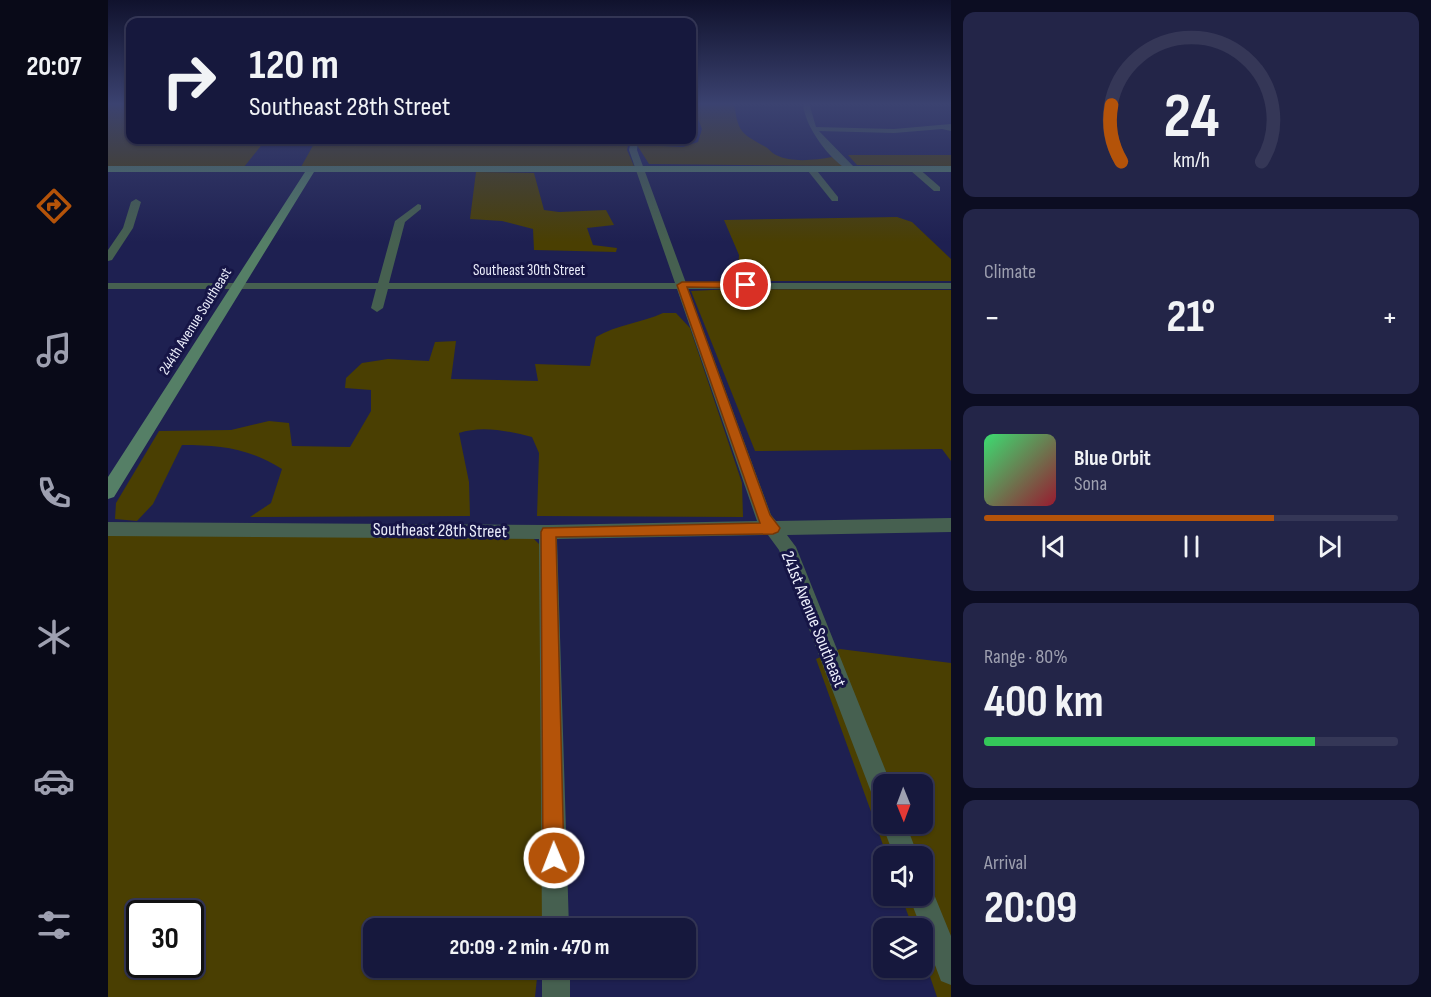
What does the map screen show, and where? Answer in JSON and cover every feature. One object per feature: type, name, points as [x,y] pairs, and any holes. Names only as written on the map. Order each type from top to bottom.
[{"type":"street","name":"241st Avenue Southeast","points":[[633,150],[642,169],[764,518],[787,547],[875,774]]},
{"type":"street","points":[[832,150],[851,169]]},
{"type":"street","points":[[108,169],[951,169]]},
{"type":"street","name":"244th Avenue Southeast","points":[[108,492],[311,169]]},
{"type":"street","points":[[811,169],[835,199]]},
{"type":"street","points":[[914,169],[937,189]]},
{"type":"street","points":[[108,258],[129,228],[136,202]]},
{"type":"street","points":[[377,308],[400,221],[418,207]]},
{"type":"street","name":"Southeast 30th Street","points":[[108,286],[951,286]]},
{"type":"street","name":"Southeast 28th Street","points":[[108,529],[548,532],[951,525]]},
{"type":"street","points":[[548,532],[555,918]]},
{"type":"street","points":[[926,906],[951,971]]},
{"type":"shaded area","points":[[108,150],[258,150],[244,167],[108,167]]},
{"type":"shaded area","points":[[311,150],[627,150],[634,166],[301,167]]},
{"type":"shaded area","points":[[640,150],[769,150],[782,158],[796,160],[832,157],[843,166],[649,164]]},
{"type":"shaded area","points":[[848,155],[951,155],[951,166],[857,165]]},
{"type":"shaded area","points":[[476,172],[534,173],[544,210],[559,212],[606,210],[614,225],[587,228],[593,245],[617,248],[616,252],[534,250],[533,229],[502,221],[470,219]]},
{"type":"shaded area","points":[[897,217],[912,222],[951,259],[951,281],[737,281],[739,255],[724,220]]},
{"type":"shaded area","points":[[732,289],[951,290],[951,461],[942,449],[755,451],[691,291]]},
{"type":"shaded area","points":[[663,313],[676,313],[690,328],[742,483],[743,517],[537,516],[539,453],[532,437],[505,431],[477,429],[459,433],[469,482],[470,516],[250,517],[271,503],[282,469],[257,456],[234,449],[182,445],[153,504],[137,521],[115,519],[116,503],[159,431],[231,430],[269,421],[289,423],[292,446],[350,447],[371,411],[371,390],[345,388],[346,378],[362,363],[388,359],[429,361],[435,342],[456,341],[451,379],[538,381],[535,364],[590,366],[596,337]]},
{"type":"shaded area","points":[[108,536],[533,538],[540,545],[543,918],[363,918],[363,978],[537,978],[535,997],[108,997]]},
{"type":"shaded area","points":[[840,649],[951,663],[951,997],[937,997],[931,978],[933,978],[933,918],[909,918],[905,906],[933,906],[933,846],[883,846],[879,834],[933,834],[933,774],[873,774],[873,817],[816,659]]},
{"type":"route","points":[[554,858],[548,532],[610,529],[773,528],[764,518],[682,285],[746,285]]}]
